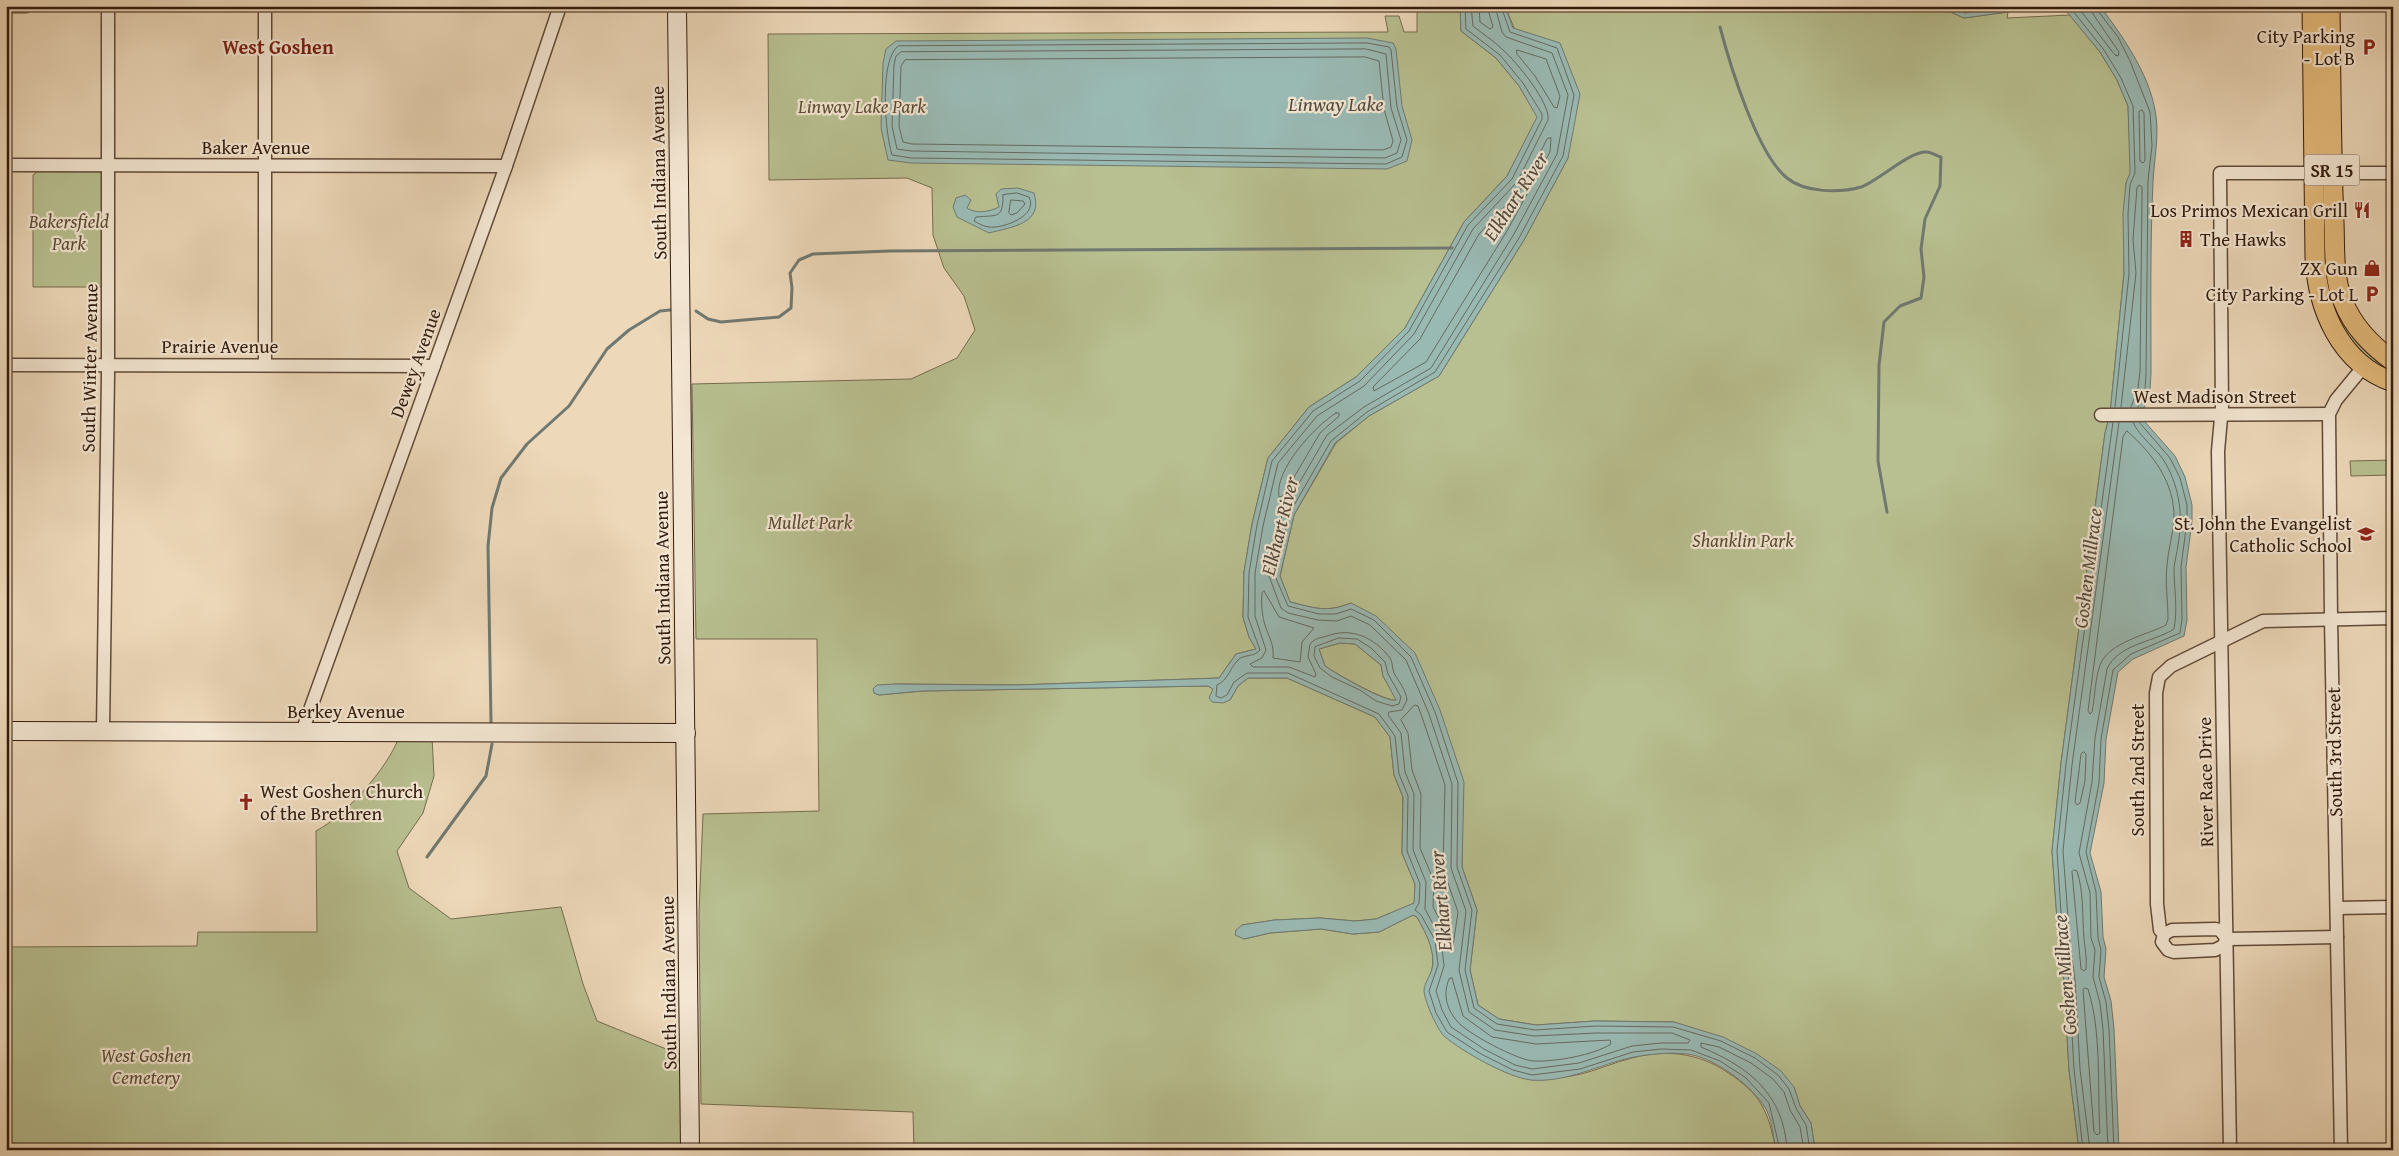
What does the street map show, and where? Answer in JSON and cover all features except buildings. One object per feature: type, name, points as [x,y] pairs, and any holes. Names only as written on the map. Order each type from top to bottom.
[{"type":"main road","name":"SR 15","points":[[2312,6],[2323,173],[2341,295],[2351,319],[2362,334],[2393,361]]},
{"type":"main road","name":"SR 15","points":[[2330,6],[2323,173],[2315,256],[2319,295],[2336,335],[2364,366],[2393,382]]},
{"type":"street","points":[[6,6],[26,6]]},
{"type":"street","name":"South Winter Avenue","points":[[103,731],[110,166],[108,6]]},
{"type":"street","points":[[265,365],[266,6]]},
{"type":"street","name":"Dewey Avenue","points":[[302,732],[506,166],[560,6]]},
{"type":"street","name":"South Indiana Avenue","points":[[677,6],[690,1150]]},
{"type":"street","name":"Baker Avenue","points":[[6,164],[110,166],[506,166]]},
{"type":"street","name":"River Race Drive","points":[[2230,1150],[2218,451],[2221,414],[2220,173],[2323,173]]},
{"type":"street","points":[[2323,173],[2393,173]]},
{"type":"street","name":"Prairie Avenue","points":[[6,365],[434,366]]},
{"type":"street","points":[[2329,414],[2336,400],[2364,366]]},
{"type":"street","name":"West Madison Street","points":[[2104,415],[2329,414]]},
{"type":"street","name":"South 3rd Street","points":[[2329,414],[2341,1150]]},
{"type":"street","name":"South 2nd Street","points":[[2227,938],[2223,946],[2215,950],[2174,952],[2164,946],[2162,938],[2164,934],[2160,930],[2157,904],[2156,683],[2159,676],[2171,666],[2262,621],[2393,618]]},
{"type":"street","name":"Berkey Avenue","points":[[6,731],[686,733]]},
{"type":"street","points":[[2337,908],[2393,907]]},
{"type":"street","points":[[2164,934],[2172,930],[2216,929],[2220,930],[2227,938],[2337,937]]},
{"type":"green space","points":[[1417,6],[1460,6],[1461,31],[1496,58],[1519,86],[1538,117],[1507,176],[1464,222],[1405,328],[1356,377],[1309,407],[1268,458],[1252,524],[1244,572],[1243,617],[1249,637],[1256,649],[1236,654],[1219,678],[1017,685],[895,684],[874,693],[879,695],[922,691],[1208,686],[1230,700],[1238,686],[1248,678],[1287,678],[1375,717],[1390,737],[1394,775],[1403,797],[1402,853],[1415,884],[1415,903],[1376,919],[1355,921],[1320,918],[1275,920],[1242,925],[1244,939],[1270,933],[1321,929],[1353,934],[1379,932],[1413,915],[1417,917],[1430,944],[1433,958],[1431,973],[1532,1080],[1581,1074],[1645,1055],[1670,1053],[1694,1057],[1727,1072],[1739,1080],[1756,1097],[1766,1114],[1776,1150],[914,1150],[913,1112],[701,1104],[699,913],[703,814],[819,811],[817,639],[696,639],[692,384],[911,379],[957,358],[975,330],[964,296],[944,268],[933,235],[932,188],[907,178],[769,180],[768,34],[1388,32],[1385,16],[1399,16],[1404,32],[1417,32]]},
{"type":"green space","name":"Shanklin Park","points":[[1505,6],[1937,6],[1964,18],[2008,12],[2007,18],[2070,15],[2100,52],[2117,80],[2128,106],[2131,173],[2126,183],[2124,273],[2110,414],[2105,433],[2061,763],[2052,851],[2059,946],[2064,981],[2069,1070],[2079,1150],[1815,1150],[1811,1123],[1800,1106],[1794,1087],[1674,1022],[1595,1021],[1536,1025],[1499,1019],[1478,1005],[1470,970],[1477,910],[1462,867],[1463,782],[1351,603],[1327,609],[1290,602],[1280,576],[1294,515],[1336,443],[1369,416],[1439,376],[1524,240],[1568,158]]},
{"type":"green space","name":"Bakersfield Park","points":[[38,171],[99,171],[105,178],[104,287],[33,287],[33,175]]},
{"type":"green space","points":[[2323,193],[2340,316],[2358,342],[2369,354],[2393,370],[2393,374],[2379,367],[2355,346],[2337,319],[2331,304],[2323,264]]},
{"type":"green space","points":[[2393,460],[2393,475],[2351,476],[2350,461]]},
{"type":"green space","points":[[1340,643],[1355,644],[1381,665],[1383,676],[1397,700],[1391,700],[1372,692],[1325,666],[1319,649]]},
{"type":"green space","name":"West Goshen Cemetery","points":[[399,737],[432,737],[434,776],[423,813],[397,851],[409,888],[451,919],[561,907],[583,984],[597,1021],[681,1055],[684,1150],[6,1150],[6,947],[197,946],[198,932],[317,932],[316,831],[340,814],[364,790],[385,763]]},
{"type":"water","name":"Elkhart River","points":[[1460,6],[1505,6],[1513,28],[1560,43],[1580,94],[1568,158],[1524,240],[1439,376],[1369,416],[1335,443],[1294,515],[1280,576],[1290,602],[1327,609],[1351,603],[1376,616],[1415,653],[1440,710],[1464,782],[1462,867],[1477,910],[1470,970],[1478,1005],[1499,1019],[1536,1025],[1595,1021],[1674,1022],[1723,1037],[1757,1054],[1781,1071],[1794,1087],[1800,1106],[1811,1123],[1815,1150],[1776,1150],[1769,1116],[1758,1098],[1730,1073],[1697,1056],[1674,1053],[1640,1056],[1558,1079],[1531,1080],[1498,1069],[1473,1056],[1444,1036],[1432,1015],[1424,991],[1425,984],[1433,967],[1432,950],[1423,928],[1417,917],[1413,915],[1379,932],[1353,934],[1321,929],[1270,933],[1244,939],[1235,935],[1236,930],[1242,925],[1274,920],[1320,918],[1355,921],[1376,919],[1414,903],[1415,884],[1402,853],[1403,797],[1394,775],[1390,737],[1375,717],[1287,678],[1248,678],[1238,686],[1230,700],[1223,703],[1212,702],[1209,698],[1213,689],[1208,686],[922,691],[879,695],[874,693],[873,689],[877,685],[895,684],[1017,685],[1219,678],[1236,654],[1256,649],[1249,637],[1243,617],[1244,572],[1252,524],[1268,458],[1309,407],[1356,377],[1405,328],[1464,222],[1507,176],[1537,117],[1519,86],[1496,58],[1461,31]],"holes":[[[1340,643],[1355,644],[1381,665],[1383,676],[1396,700],[1382,697],[1349,681],[1325,666],[1319,649]]]},
{"type":"water","points":[[1937,6],[2008,6],[2008,12],[1964,18]]},
{"type":"water","name":"Goshen Millrace","points":[[2062,6],[2100,6],[2134,55],[2152,96],[2157,128],[2151,230],[2151,373],[2150,389],[2142,414],[2145,422],[2175,456],[2185,477],[2192,505],[2192,521],[2186,567],[2187,620],[2184,636],[2133,659],[2118,672],[2106,739],[2104,783],[2090,853],[2101,892],[2103,937],[2106,949],[2104,977],[2111,1001],[2114,1029],[2119,1150],[2079,1150],[2069,1070],[2064,981],[2059,946],[2052,851],[2061,763],[2105,433],[2110,414],[2124,273],[2123,213],[2126,183],[2130,173],[2128,106],[2117,80],[2100,52]]},
{"type":"water","name":"Linway Lake","points":[[1367,38],[1393,43],[1396,49],[1402,106],[1412,140],[1407,161],[1387,169],[911,163],[888,160],[881,128],[883,63],[886,49],[896,41]]},
{"type":"water","points":[[1018,188],[1034,193],[1036,203],[1034,211],[1030,218],[1024,222],[1007,229],[989,233],[957,217],[953,207],[956,198],[965,195],[971,200],[967,208],[978,212],[991,210],[999,207],[996,194],[1001,189]]},
{"type":"waterway","points":[[1720,27],[1730,63],[1755,130],[1776,166],[1794,183],[1813,189],[1833,191],[1853,189],[1868,184],[1912,156],[1920,153],[1929,152],[1941,157],[1940,186],[1925,219],[1921,249],[1924,277],[1921,298],[1900,306],[1884,322],[1879,365],[1878,461],[1887,512]]},
{"type":"waterway","points":[[696,311],[708,319],[721,322],[779,317],[791,308],[792,288],[790,273],[799,260],[813,254],[890,251],[1452,248]]},
{"type":"waterway","points":[[491,722],[488,546],[492,508],[501,478],[527,444],[569,406],[607,349],[629,330],[660,311],[670,310]]},
{"type":"waterway","points":[[427,857],[486,776],[492,744]]},
{"type":"place","name":"City Parking - Lot B","points":[[2369,47]]},
{"type":"place","name":"Los Primos Mexican Grill","points":[[2362,210]]},
{"type":"place","name":"The Hawks","points":[[2186,239]]},
{"type":"place","name":"ZX Gun","points":[[2372,268]]},
{"type":"place","name":"City Parking - Lot L","points":[[2372,294]]},
{"type":"place","name":"St. John the Evangelist Catholic School","points":[[2366,534]]},
{"type":"place","name":"West Goshen Church of the Brethren","points":[[246,802]]},
{"type":"district","name":"West Goshen","points":[[278,46]]},
{"type":"park label","name":"Linway Lake Park","points":[[862,106]]},
{"type":"park label","name":"Mullet Park","points":[[810,522]]}]
